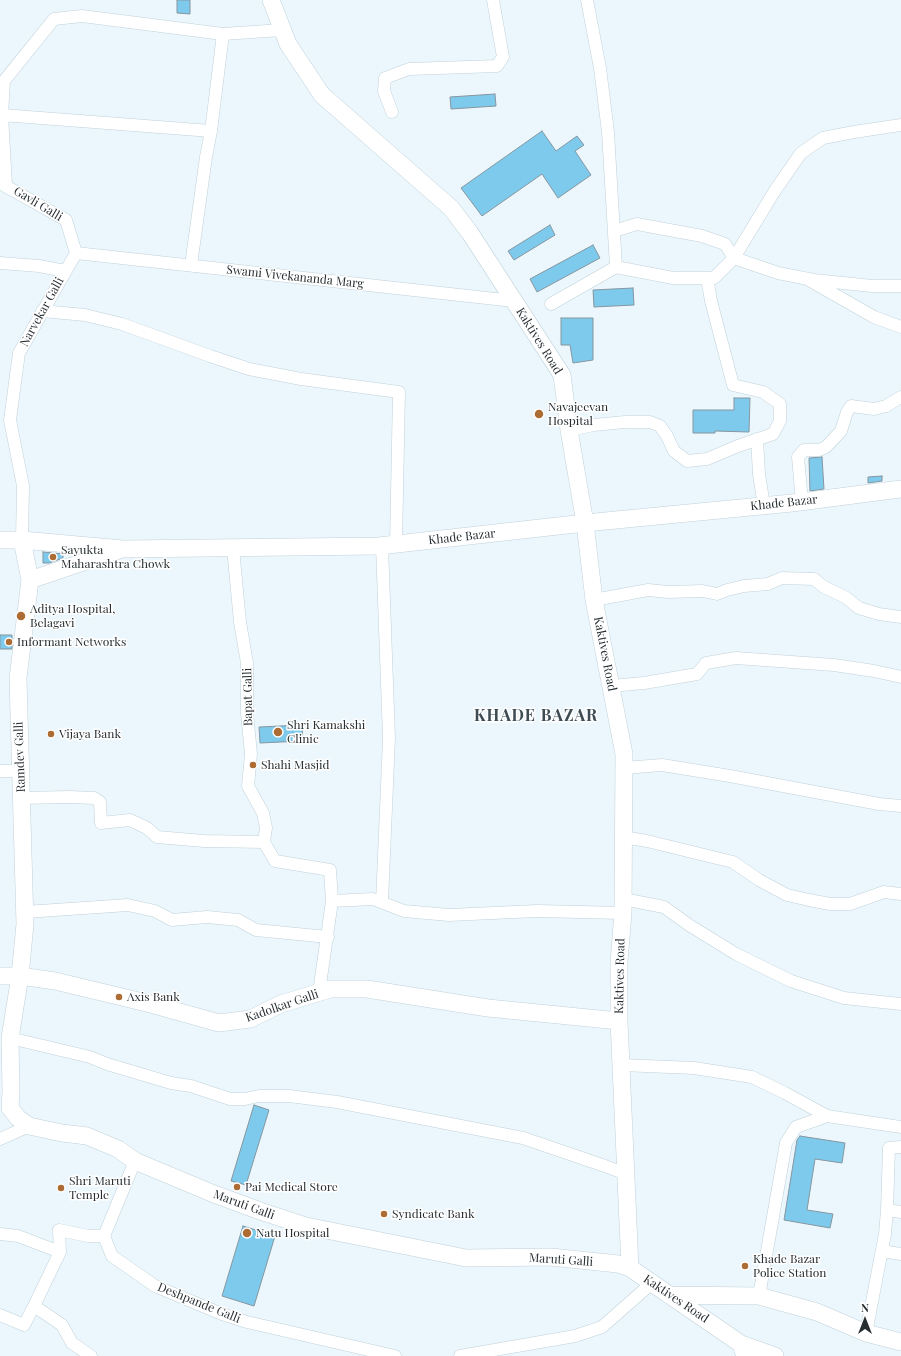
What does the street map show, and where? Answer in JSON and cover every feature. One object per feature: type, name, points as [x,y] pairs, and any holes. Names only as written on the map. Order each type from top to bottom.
[{"type":"main road","name":"Kaktives Road","points":[[271,0],[288,44],[322,95],[451,208],[470,233],[562,375],[569,430],[585,523],[594,600],[624,754],[623,906],[619,962],[619,1021],[630,1268],[743,1350],[775,1356]]},
{"type":"main road","name":"Khade Bazar","points":[[0,540],[22,540],[123,549],[389,545],[585,523],[802,502],[901,489]]},
{"type":"main road","name":"Ramdev Galli","points":[[6,1090],[10,1038],[20,976],[25,912],[18,678],[30,580],[22,540]]},
{"type":"main road","points":[[30,580],[123,549]]},
{"type":"main road","name":"Kadolkar Galli","points":[[0,976],[20,976],[55,981],[151,1004],[220,1023],[250,1019],[281,1004],[330,989],[367,989],[488,1008],[619,1021]]},
{"type":"main road","name":"Maruti Galli","points":[[6,1090],[10,1108],[18,1118],[29,1126],[62,1133],[87,1136],[118,1149],[135,1161],[214,1194],[306,1226],[466,1258],[551,1257],[618,1264],[630,1268]]},
{"type":"main road","points":[[669,1295],[759,1296],[817,1312],[866,1333],[901,1342]]},
{"type":"street","points":[[392,112],[384,91],[385,78],[409,69],[497,66],[503,57],[494,0]]},
{"type":"street","points":[[587,0],[600,68],[606,118],[616,267]]},
{"type":"street","points":[[3,184],[2,115],[4,81],[54,20],[82,16],[223,34],[282,30]]},
{"type":"street","points":[[192,265],[223,34]]},
{"type":"street","points":[[2,115],[211,131]]},
{"type":"street","points":[[552,304],[616,267],[673,278],[714,278],[734,258],[774,192],[801,153],[823,138],[901,125]]},
{"type":"street","name":"Gavli Galli","points":[[3,184],[66,220],[76,253]]},
{"type":"street","points":[[614,231],[637,224],[702,236],[725,244],[734,258],[778,272],[806,278],[872,286],[901,286]]},
{"type":"street","name":"Swami Vivekananda Marg","points":[[76,253],[514,301]]},
{"type":"street","name":"Narvekar Galli","points":[[22,540],[23,486],[10,420],[19,352],[64,271],[76,253]]},
{"type":"street","points":[[0,263],[39,266],[64,271]]},
{"type":"street","points":[[569,430],[594,425],[625,422],[650,422],[660,426],[667,436],[674,451],[687,462],[707,459],[756,439],[773,434],[780,420],[780,404],[763,392],[733,385],[711,301],[707,278]]},
{"type":"street","points":[[806,278],[874,317],[901,327]]},
{"type":"street","points":[[42,311],[85,315],[122,324],[249,369],[301,379],[400,392],[389,545],[389,738],[382,902]]},
{"type":"street","points":[[802,502],[798,457],[804,450],[819,450],[826,447],[841,431],[847,412],[851,406],[874,409],[886,406],[901,397]]},
{"type":"street","points":[[756,439],[764,506]]},
{"type":"street","name":"Bapat Galli","points":[[234,548],[240,622],[247,662],[247,713],[251,754],[248,786],[263,813],[266,828],[264,842]]},
{"type":"street","points":[[594,600],[648,590],[668,592],[703,591],[717,594],[744,586],[768,584],[782,578],[814,579],[824,587],[845,597],[859,608],[879,614],[901,617]]},
{"type":"street","points":[[611,686],[644,683],[697,674],[706,662],[736,658],[834,665],[874,670],[901,677]]},
{"type":"street","points":[[624,768],[662,765],[730,776],[879,804],[901,806]]},
{"type":"street","points":[[0,770],[21,771]]},
{"type":"street","points":[[22,798],[94,798],[100,802],[101,823],[130,820],[147,828],[157,837],[264,842],[275,861],[330,870],[332,901],[320,992]]},
{"type":"street","points":[[623,837],[647,841],[733,862],[759,880],[787,895],[809,900],[830,904],[850,904],[884,892],[901,894]]},
{"type":"street","points":[[332,901],[372,899],[404,911],[449,915],[623,906],[664,907],[689,925],[736,954],[791,981],[844,998],[901,1004]]},
{"type":"street","points":[[25,912],[128,905],[154,911],[172,920],[206,917],[238,920],[256,930],[328,937]]},
{"type":"street","points":[[10,1038],[90,1057],[114,1066],[171,1083],[191,1086],[230,1098],[245,1099],[259,1096],[289,1096],[337,1102],[523,1138],[626,1174]]},
{"type":"street","points":[[621,1065],[694,1068],[752,1077],[827,1116],[901,1127]]},
{"type":"street","points":[[759,1296],[786,1143],[796,1127],[827,1116]]},
{"type":"street","points":[[0,1138],[29,1126]]},
{"type":"street","points":[[866,1333],[882,1252],[887,1210],[889,1148],[901,1148]]},
{"type":"street","points":[[0,1315],[24,1326],[60,1252],[59,1230],[88,1236],[104,1236],[135,1161]]},
{"type":"street","points":[[887,1210],[901,1212]]},
{"type":"street","points":[[0,1234],[18,1236],[60,1252]]},
{"type":"street","name":"Deshpande Galli","points":[[104,1236],[112,1256],[155,1286],[222,1314],[268,1327],[395,1356]]},
{"type":"street","points":[[882,1252],[901,1254]]},
{"type":"street","points":[[460,1356],[575,1336],[602,1327],[652,1283]]},
{"type":"street","points":[[34,1306],[62,1325],[72,1343],[91,1356]]},
{"type":"building","points":[[177,0],[190,0],[190,14],[177,13]]},
{"type":"building","points":[[495,94],[496,106],[451,109],[450,97]]},
{"type":"building","points":[[542,131],[556,151],[577,136],[584,145],[575,151],[591,175],[558,198],[542,174],[482,216],[461,188]]},
{"type":"building","points":[[550,225],[555,235],[514,260],[508,251]]},
{"type":"building","points":[[593,245],[600,258],[537,292],[530,279]]},
{"type":"building","points":[[633,288],[634,305],[594,307],[593,290]]},
{"type":"building","points":[[561,318],[593,318],[593,360],[573,363],[570,345],[561,345]]},
{"type":"building","points":[[734,398],[750,398],[749,432],[715,431],[715,433],[693,433],[693,410],[734,410]]},
{"type":"building","points":[[822,457],[824,489],[810,491],[809,458]]},
{"type":"building","points":[[882,476],[882,481],[868,483],[868,477]]},
{"type":"building","name":"Sayukta Maharashtra Chowk","points":[[43,552],[63,554],[63,558],[49,563],[43,563]]},
{"type":"building","points":[[0,635],[12,635],[12,649],[0,649]]},
{"type":"building","points":[[302,725],[303,741],[260,743],[259,727]]},
{"type":"building","points":[[254,1105],[269,1110],[246,1185],[231,1181]]},
{"type":"building","points":[[800,1136],[845,1143],[842,1163],[815,1159],[807,1210],[833,1214],[830,1228],[784,1220],[797,1140]]},
{"type":"building","points":[[243,1226],[275,1236],[254,1306],[222,1296]]},
{"type":"place","name":"Navajeevan Hospital","points":[[539,414]]},
{"type":"place","name":"Sayukta Maharashtra Chowk","points":[[53,557]]},
{"type":"place","name":"Aditya Hospital, Belagavi","points":[[21,616]]},
{"type":"place","name":"Informant Networks","points":[[9,642]]},
{"type":"place","name":"Shri Kamakshi Clinic","points":[[278,732]]},
{"type":"place","name":"Vijaya Bank","points":[[51,734]]},
{"type":"place","name":"Shahi Masjid","points":[[253,765]]},
{"type":"place","name":"Axis Bank","points":[[119,997]]},
{"type":"place","name":"Pai Medical Store","points":[[237,1187]]},
{"type":"place","name":"Shri Maruti Temple","points":[[61,1188]]},
{"type":"place","name":"Syndicate Bank","points":[[384,1214]]},
{"type":"place","name":"Natu Hospital","points":[[247,1233]]},
{"type":"place","name":"Khade Bazar Police Station","points":[[745,1266]]},
{"type":"district","name":"KHADE BAZAR","points":[[536,716]]}]
